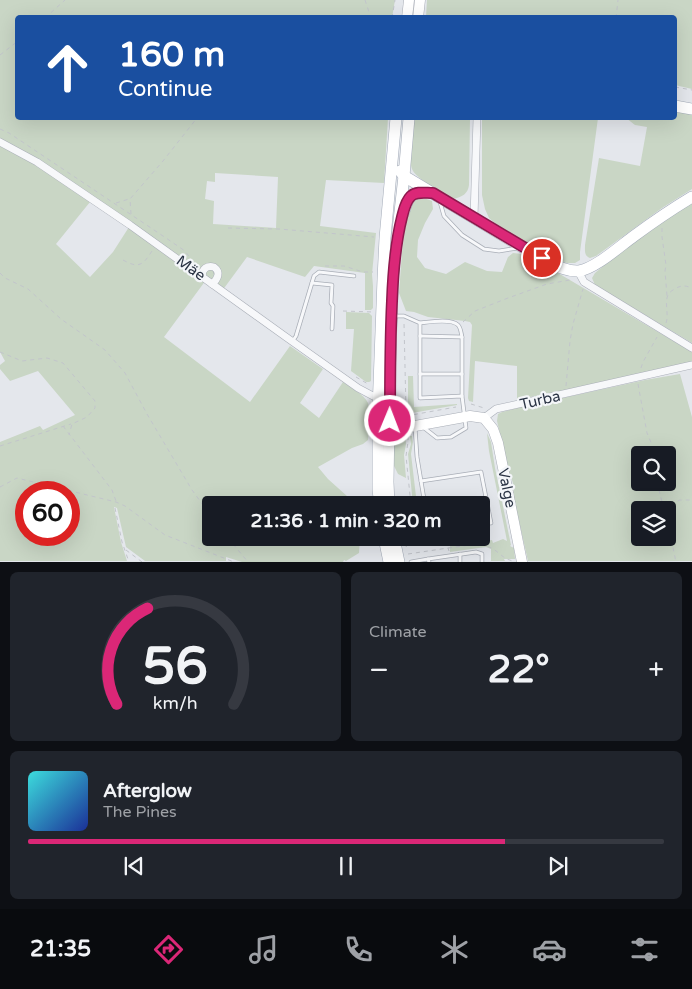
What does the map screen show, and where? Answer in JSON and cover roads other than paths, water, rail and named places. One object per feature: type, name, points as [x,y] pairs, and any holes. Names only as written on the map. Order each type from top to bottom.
[{"type":"main road","points":[[677,106],[692,109]]},
{"type":"main road","points":[[389,496],[384,432],[385,238],[396,120]]},
{"type":"main road","points":[[379,496],[384,432],[390,410],[384,397],[393,274],[409,120]]},
{"type":"main road","points":[[394,151],[395,162],[404,176],[555,266],[582,277],[661,216],[692,197]]},
{"type":"main road","points":[[398,232],[405,206],[411,196],[418,192],[436,195]]},
{"type":"main road","points":[[386,546],[389,562]]},
{"type":"main road","points":[[396,546],[399,562]]},
{"type":"street","points":[[407,15],[409,0]]},
{"type":"street","points":[[418,15],[420,0]]},
{"type":"street","points":[[474,218],[477,120]]},
{"type":"street","name":"Mäe","points":[[0,142],[37,162],[157,244],[358,388],[373,396],[384,397]]},
{"type":"street","points":[[202,276],[204,268],[214,266],[218,276],[212,284]]},
{"type":"street","points":[[582,277],[692,348]]},
{"type":"street","name":"Turba","points":[[484,418],[496,409],[692,365]]},
{"type":"street","points":[[384,432],[465,416],[484,418]]},
{"type":"street","name":"Valge","points":[[484,418],[493,428],[498,443],[522,562]]},
{"type":"lane","points":[[436,195],[444,216],[462,235],[484,249],[499,251],[522,247]]},
{"type":"lane","points":[[292,342],[296,336],[314,276],[319,272],[354,276]]},
{"type":"lane","points":[[312,284],[332,285],[332,329]]},
{"type":"lane","points":[[391,316],[404,316],[420,323],[448,321],[459,326],[462,337],[462,396],[466,428],[451,437],[437,438],[418,426]]},
{"type":"lane","points":[[420,323],[420,398],[462,396]]},
{"type":"lane","points":[[420,336],[462,337]]},
{"type":"lane","points":[[420,374],[462,374]]},
{"type":"lane","points":[[418,426],[417,457],[424,496]]},
{"type":"lane","points":[[421,481],[482,472],[486,496]]},
{"type":"lane","points":[[411,562],[476,552],[482,554],[482,562]]},
{"type":"lane","points":[[460,554],[460,562]]}]
